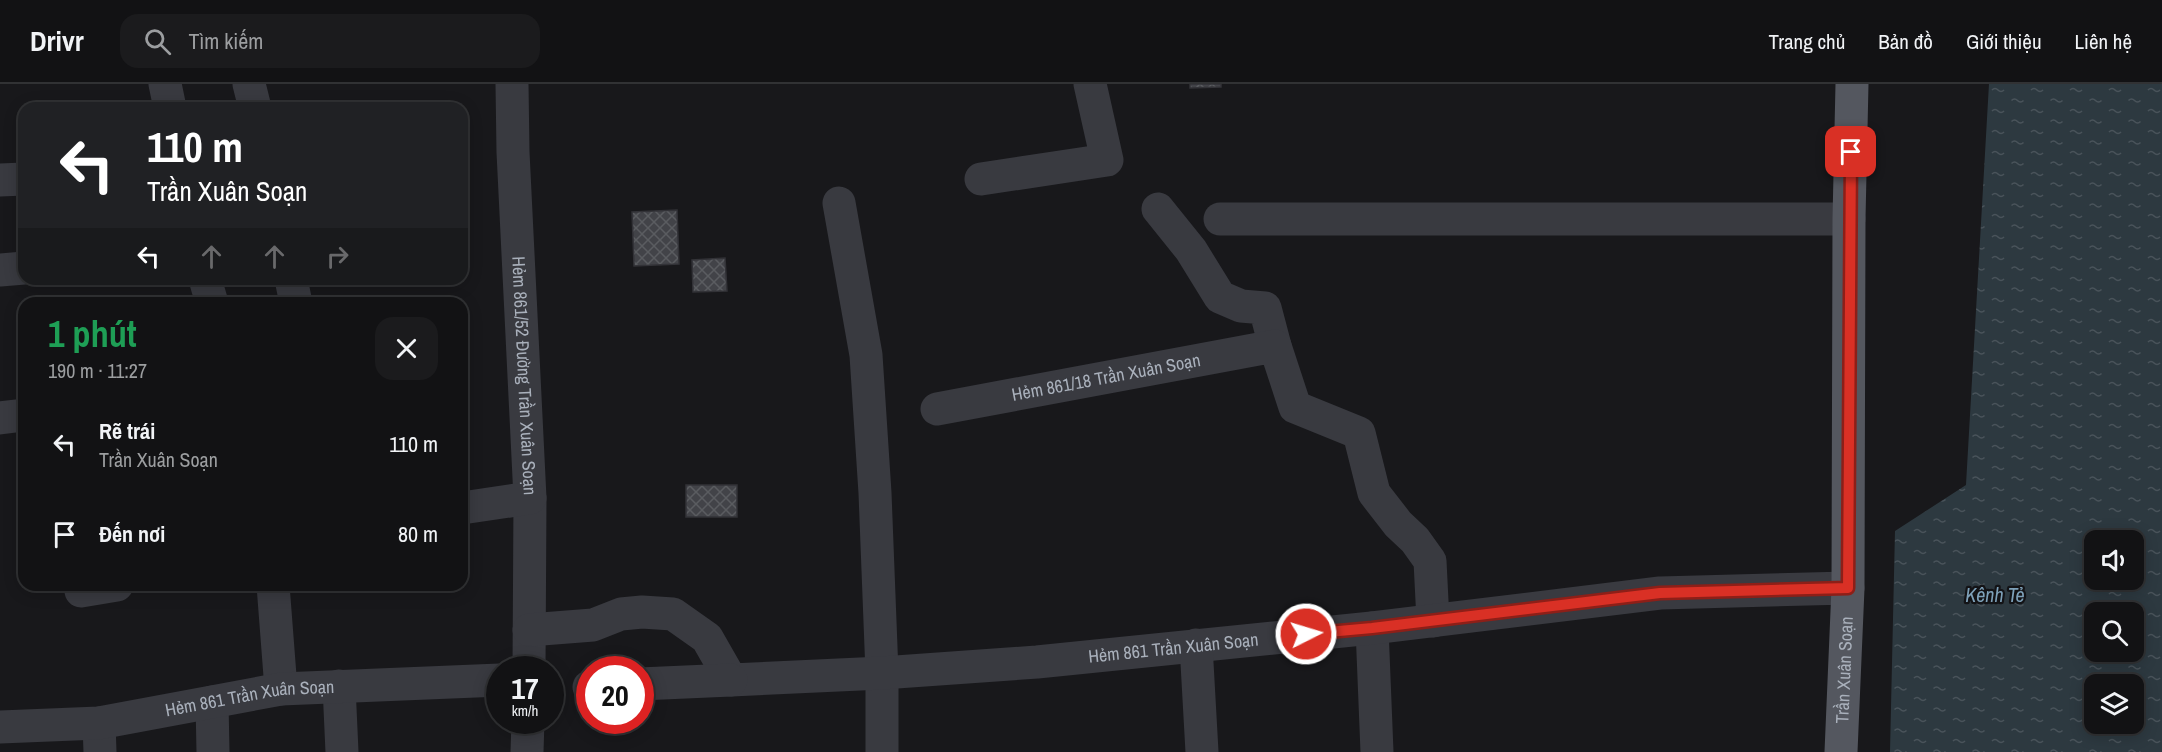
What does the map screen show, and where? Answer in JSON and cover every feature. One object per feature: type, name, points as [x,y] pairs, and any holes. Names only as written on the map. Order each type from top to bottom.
[{"type":"main road","name":"Trần Xuân Soạn","points":[[1841,752],[1848,588],[1849,219],[1852,84]]},
{"type":"street","points":[[165,84],[169,102]]},
{"type":"street","points":[[249,84],[254,102]]},
{"type":"street","name":"Hẻm 861/52 Đường Trần Xuân Soạn","points":[[512,84],[513,152],[530,498],[529,656]]},
{"type":"street","points":[[981,179],[1107,160],[1090,84]]},
{"type":"street","points":[[0,180],[18,179]]},
{"type":"street","points":[[839,203],[866,355],[875,493],[882,673],[882,752]]},
{"type":"street","points":[[1158,208],[1191,250],[1220,297],[1241,306],[1264,308],[1295,407],[1359,433],[1374,493],[1430,561],[1432,621]]},
{"type":"street","points":[[1220,219],[1849,219]]},
{"type":"street","points":[[0,270],[18,268]]},
{"type":"street","name":"Hẻm 861/18 Trần Xuân Soạn","points":[[938,410],[1275,346]]},
{"type":"street","points":[[0,418],[18,416]]},
{"type":"street","points":[[468,507],[530,498]]},
{"type":"street","name":"Hẻm 861 Trần Xuân Soạn","points":[[654,683],[882,673],[1037,662],[1372,628],[1660,593],[1848,588]]},
{"type":"street","points":[[273,591],[280,689]]},
{"type":"street","points":[[529,630],[593,625],[621,614],[673,614],[707,638],[731,680]]},
{"type":"street","points":[[1372,628],[1377,752]]},
{"type":"street","points":[[1196,645],[1202,752]]},
{"type":"street","name":"Hẻm 861 Trần Xuân Soạn","points":[[0,727],[99,737],[212,702],[280,689],[486,681]]},
{"type":"street","points":[[339,686],[342,752]]},
{"type":"street","points":[[212,702],[213,752]]},
{"type":"street","points":[[527,752],[528,734]]},
{"type":"water","name":"Kênh Tẻ","points":[[1989,84],[2162,84],[2162,752],[1890,752],[1895,531],[1966,485]]},
{"type":"building","points":[[1190,84],[1221,84],[1221,87],[1190,88]]},
{"type":"building","points":[[677,210],[679,264],[634,266],[632,212]]},
{"type":"building","points":[[725,258],[727,291],[693,292],[692,260]]},
{"type":"building","points":[[686,485],[737,485],[737,517],[686,517]]},
{"type":"route","points":[[1306,634],[1660,593],[1848,588],[1851,152]]}]
